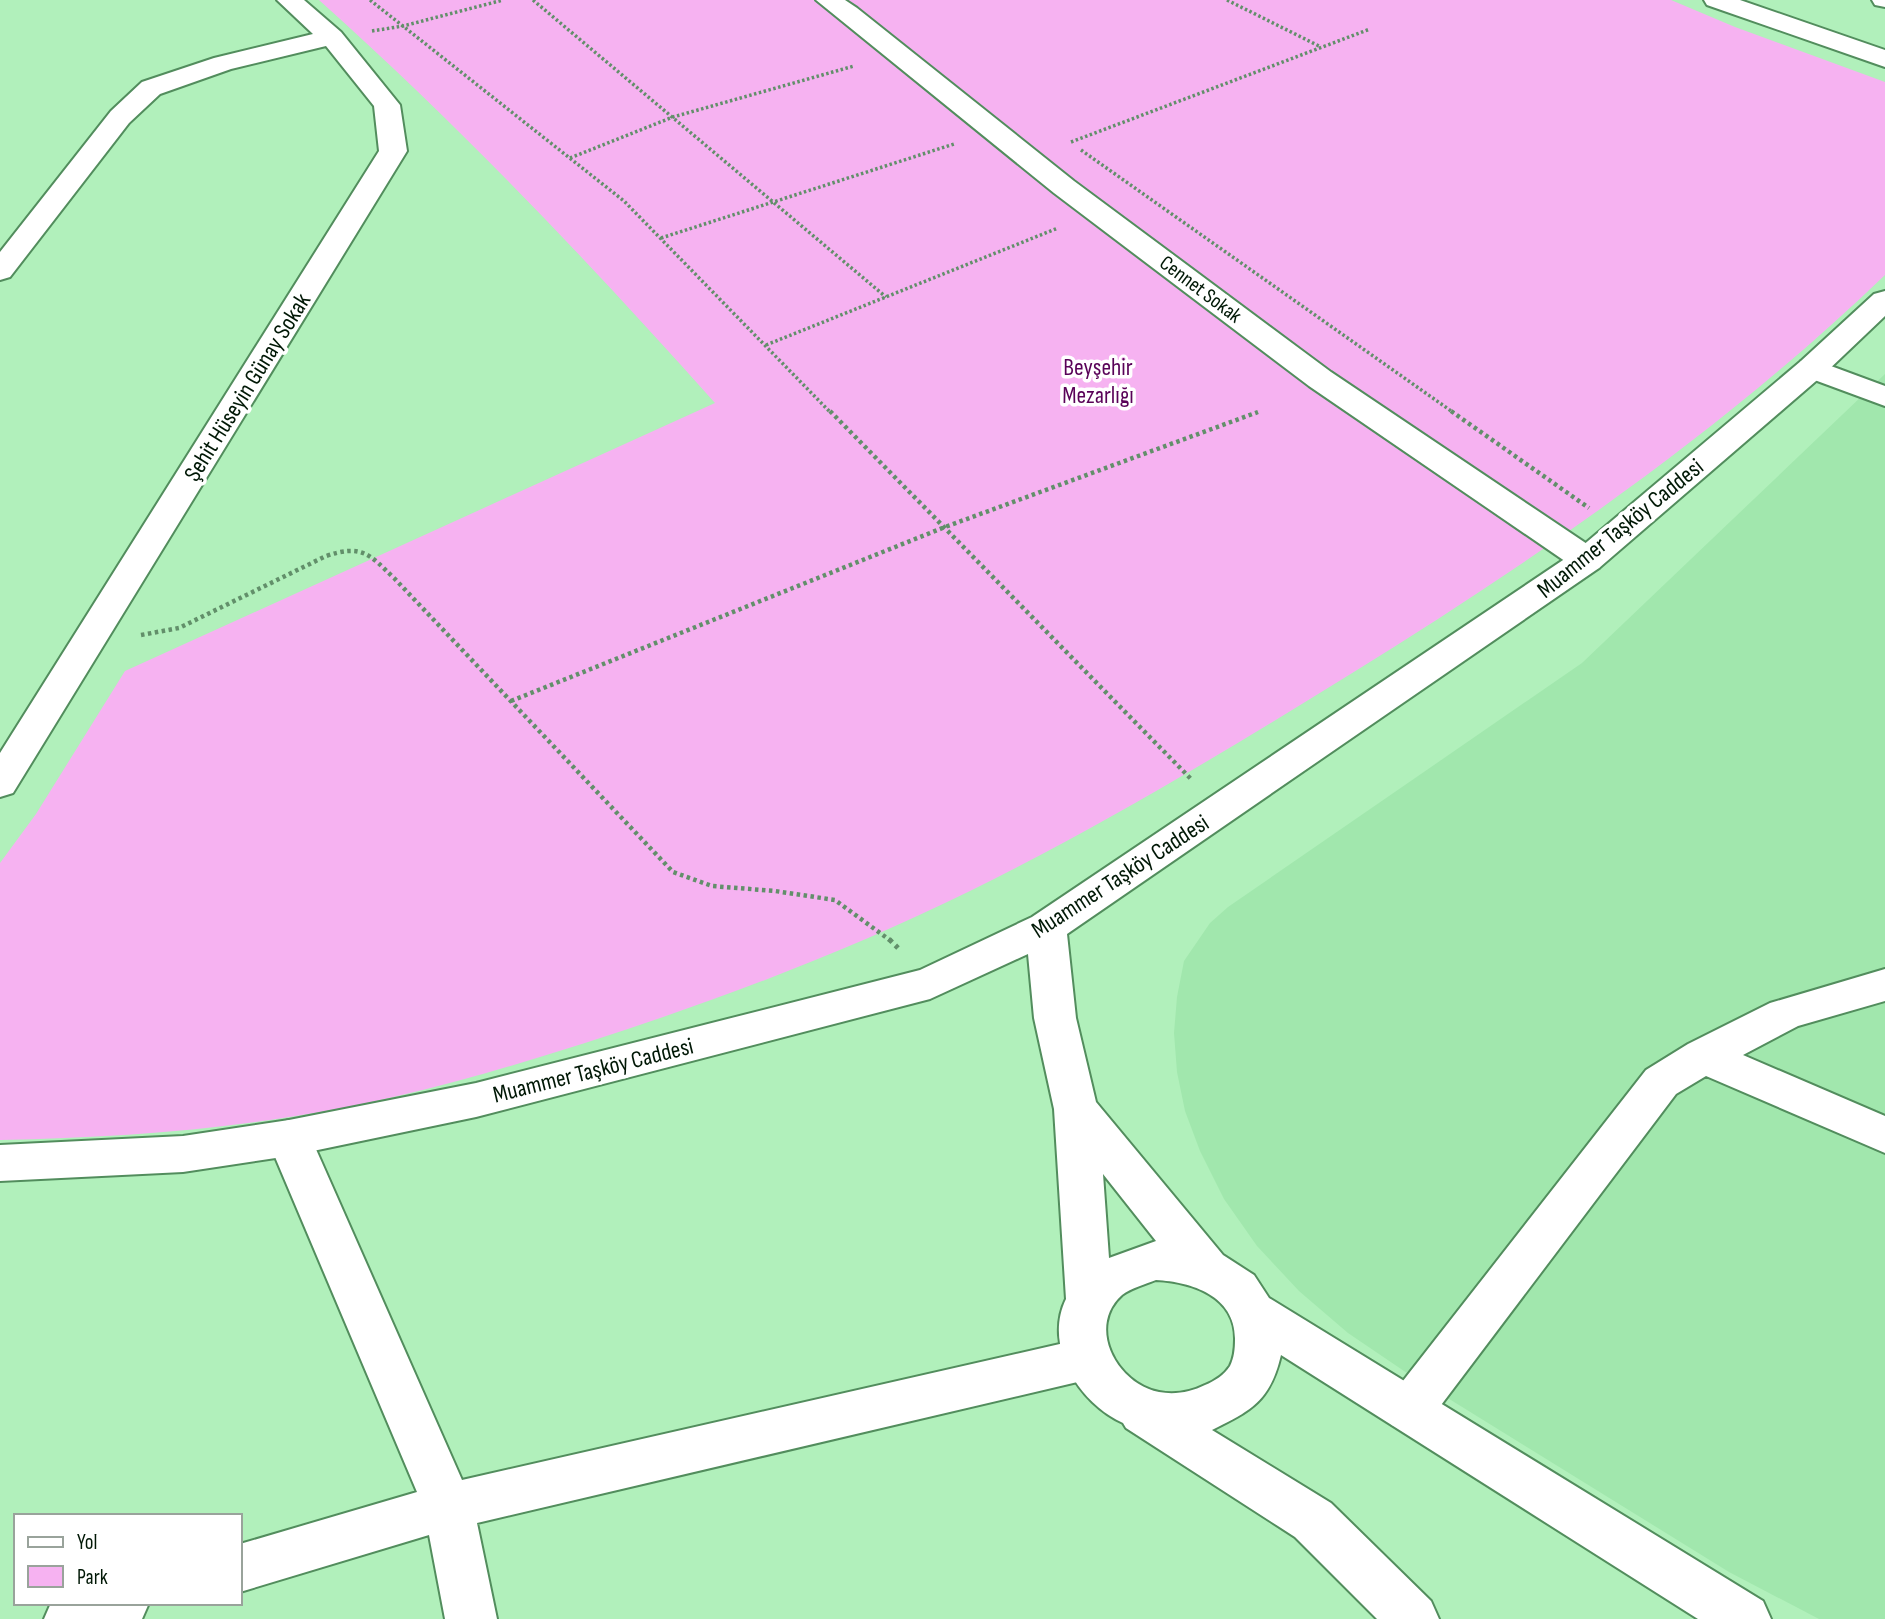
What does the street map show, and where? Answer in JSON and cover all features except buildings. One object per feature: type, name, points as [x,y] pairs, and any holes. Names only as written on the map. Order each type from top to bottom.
[{"type":"street","name":"Şehit Hüseyin Günay Sokak","points":[[0,784],[393,151],[387,105],[332,37],[289,0]]},
{"type":"street","name":"Cennet Sokak","points":[[828,0],[1098,212],[1320,379],[1587,560]]},
{"type":"street","points":[[1716,0],[1885,60]]},
{"type":"street","points":[[0,271],[120,117],[151,88],[223,62],[332,37]]},
{"type":"street","name":"Muammer Taşköy Caddesi","points":[[0,1163],[183,1154],[289,1138],[476,1100],[930,982],[1045,928],[1587,560],[1812,368],[1885,300]]},
{"type":"street","points":[[1812,368],[1885,397]]},
{"type":"street","points":[[1045,928],[1055,1018],[1076,1109],[1089,1299]]},
{"type":"street","points":[[1409,1410],[1661,1082],[1703,1056],[1785,1014],[1885,985]]},
{"type":"street","points":[[1703,1056],[1885,1135]]},
{"type":"street","points":[[1076,1109],[1206,1268],[1234,1287],[1254,1313],[1745,1619]]},
{"type":"street","points":[[289,1138],[448,1506],[471,1619]]},
{"type":"street","points":[[1206,1268],[1180,1261],[1153,1260],[1127,1267],[1105,1281],[1089,1299],[1082,1318],[1081,1339],[1086,1359],[1097,1378],[1112,1394],[1313,1520],[1413,1619]]},
{"type":"street","points":[[1133,1406],[1162,1415],[1194,1415],[1221,1405],[1244,1387],[1257,1365],[1260,1338],[1254,1313]]},
{"type":"street","points":[[242,1567],[448,1506],[1086,1359]]},
{"type":"street","points":[[71,1619],[116,1605]]},
{"type":"path","points":[[370,0],[624,201],[1220,810]]},
{"type":"path","points":[[332,37],[403,26],[503,0]]},
{"type":"path","points":[[533,0],[886,297]]},
{"type":"path","points":[[1227,0],[1322,47]]},
{"type":"path","points":[[1370,29],[1070,142],[1622,531]]},
{"type":"path","points":[[569,158],[673,117],[898,53]]},
{"type":"path","points":[[661,238],[995,131]]},
{"type":"path","points":[[766,345],[1098,212]]},
{"type":"path","points":[[511,701],[945,527],[1258,412]]},
{"type":"path","points":[[91,638],[119,639],[179,628],[326,556],[348,549],[364,550],[673,872],[712,886],[775,891],[835,900],[886,936],[930,982]]},
{"type":"shaded area","points":[[1885,374],[1885,1619],[1819,1619],[1729,1572],[1404,1371],[1348,1333],[1299,1291],[1257,1246],[1224,1199],[1200,1151],[1185,1111],[1177,1072],[1174,1033],[1184,961],[1210,923],[1228,907],[1582,663]]},
{"type":"green space","name":"Beyşehir Mezarlığı","points":[[319,0],[1671,0],[1735,27],[1885,82],[1885,275],[1823,332],[1694,439],[1559,538],[1420,631],[1162,788],[1019,866],[876,935],[780,974],[634,1027],[406,1094],[259,1122],[112,1136],[0,1140],[0,863],[36,814],[125,671],[715,403],[523,196],[423,96]]}]
